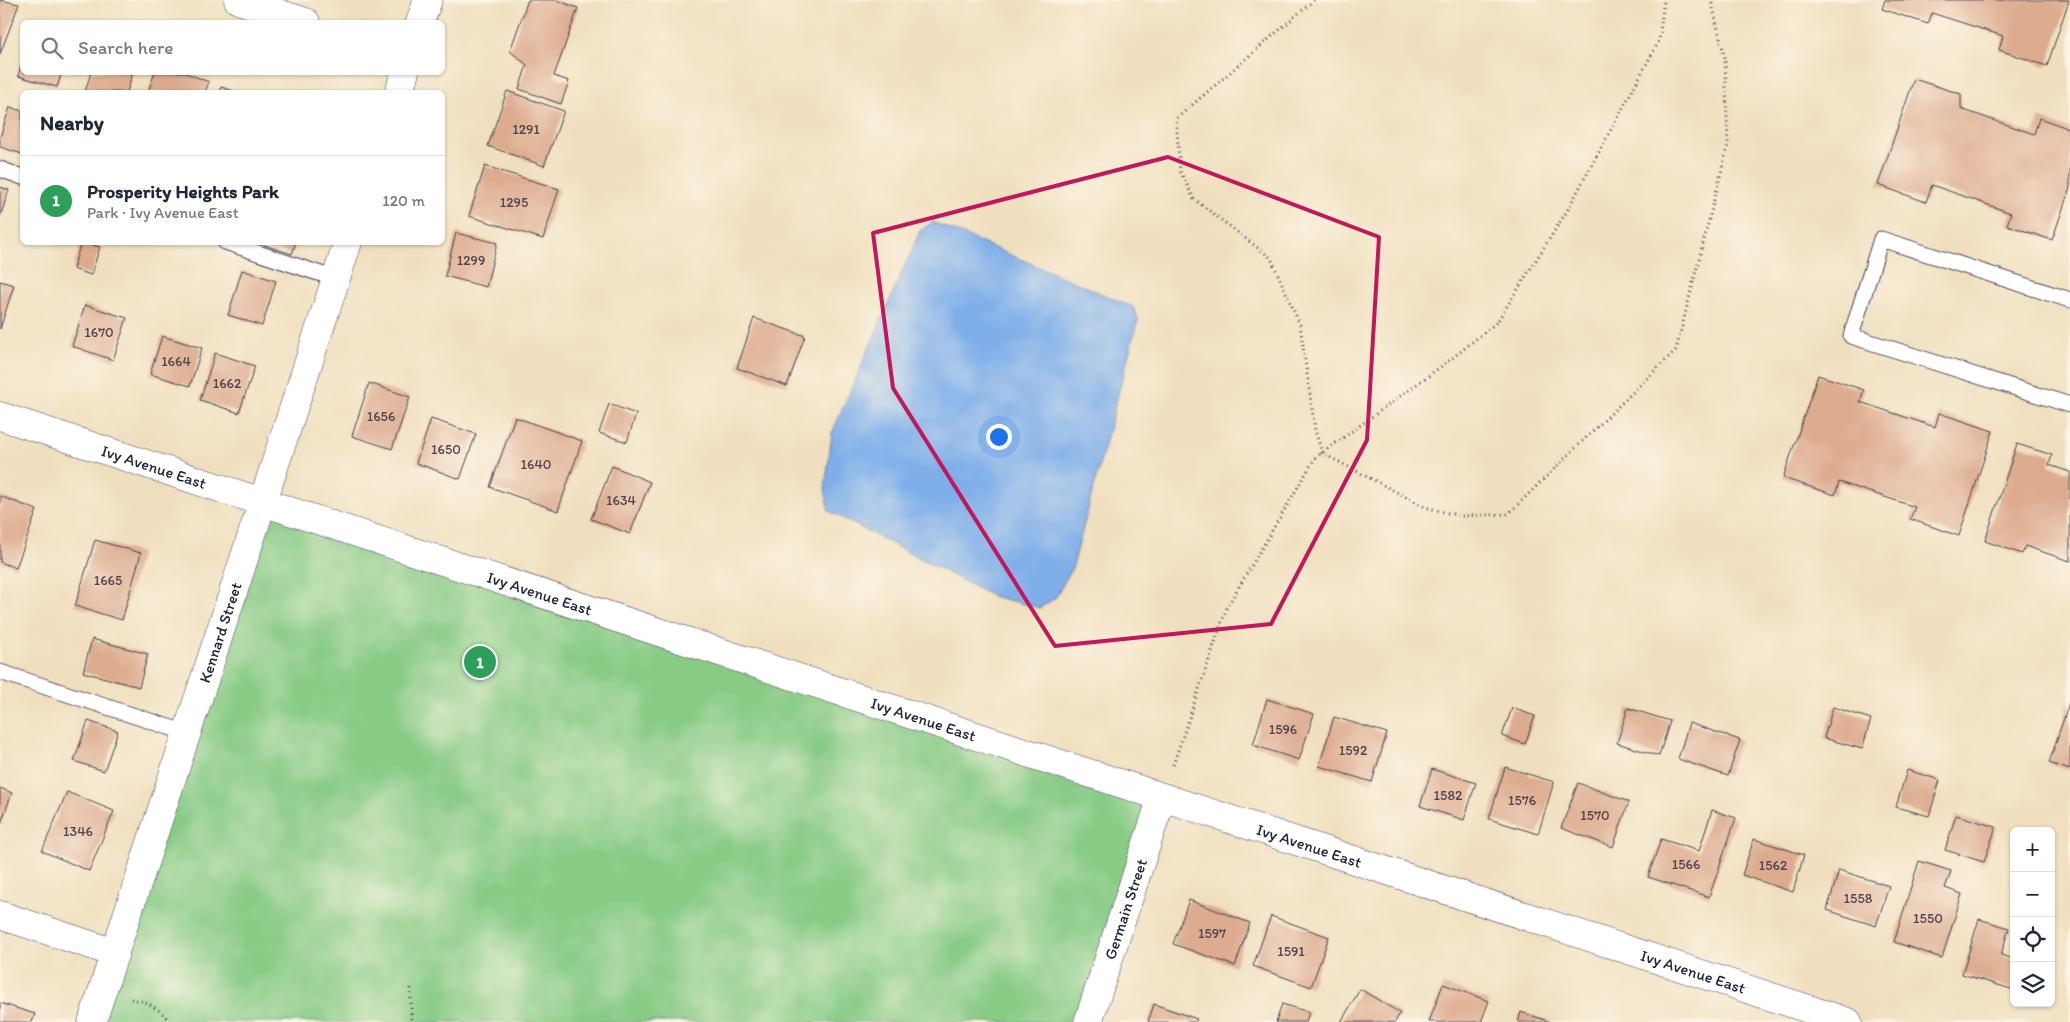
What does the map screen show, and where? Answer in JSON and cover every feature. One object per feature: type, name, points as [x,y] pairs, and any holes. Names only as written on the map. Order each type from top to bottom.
[{"type":"street","points":[[238,0],[300,20]]},
{"type":"street","points":[[421,20],[428,0]]},
{"type":"street","points":[[400,90],[404,75]]},
{"type":"street","name":"Kennard Street","points":[[92,1022],[347,245]]},
{"type":"street","name":"Ivy Avenue East","points":[[0,416],[1848,1022]]},
{"type":"street","name":"Germain Street","points":[[1088,1022],[1162,797]]},
{"type":"street","points":[[0,915],[115,953]]},
{"type":"lane","points":[[0,169],[20,175]]},
{"type":"lane","points":[[2070,300],[1881,239],[1851,336],[2070,405]]},
{"type":"lane","points":[[234,245],[336,279]]},
{"type":"lane","points":[[0,672],[187,733]]},
{"type":"path","points":[[1314,0],[1176,118],[1180,171],[1194,199],[1271,258],[1300,325],[1315,430],[1322,453],[1425,507],[1460,516],[1508,514],[1676,350],[1728,145],[1725,58],[1711,0]]},
{"type":"path","points":[[1173,765],[1228,607],[1315,458],[1450,360],[1497,322],[1567,211],[1659,41],[1664,0]]},
{"type":"path","points":[[411,988],[411,1022]]},
{"type":"path","points":[[128,998],[142,1000],[163,1012],[170,1022]]},
{"type":"highlighted area","points":[[1168,157],[1379,237],[1367,440],[1271,624],[1055,646],[893,388],[873,233]]},
{"type":"green space","points":[[263,502],[1162,797],[1088,1022],[92,1022]]},
{"type":"water","points":[[933,222],[1133,307],[1138,319],[1073,566],[1056,597],[1040,608],[992,596],[829,511],[825,489],[832,433],[920,231]]},
{"type":"building","points":[[0,0],[19,4],[0,54]]},
{"type":"building","points":[[528,0],[556,0],[578,8],[554,76],[569,81],[561,104],[519,89],[527,65],[510,51]]},
{"type":"building","points":[[1885,0],[2069,0],[2047,66],[1999,50],[2003,36],[1932,13],[1928,24],[1882,9]]},
{"type":"building","points":[[20,68],[20,75],[61,75],[57,87],[18,76]]},
{"type":"building","points":[[90,75],[132,75],[128,90],[86,90]]},
{"type":"building","points":[[154,75],[191,75],[209,82],[206,90],[149,90]]},
{"type":"building","points":[[1914,79],[1961,94],[1961,109],[2034,134],[2039,118],[2070,129],[2070,188],[2052,240],[2007,225],[2011,213],[1932,185],[1926,202],[1878,185]]},
{"type":"building","points":[[221,87],[231,90],[220,90]]},
{"type":"building","points":[[507,91],[564,111],[544,166],[488,146]]},
{"type":"building","points":[[10,107],[20,110],[20,153],[0,147],[0,137]]},
{"type":"building","points":[[485,166],[559,189],[543,239],[469,216]]},
{"type":"building","points":[[0,187],[9,190],[0,217]]},
{"type":"building","points":[[456,233],[497,243],[486,287],[445,276]]},
{"type":"building","points":[[80,245],[100,247],[91,275],[73,269]]},
{"type":"building","points":[[264,245],[295,245],[292,254]]},
{"type":"building","points":[[242,270],[276,281],[262,326],[228,315]]},
{"type":"building","points":[[0,281],[14,285],[0,329]]},
{"type":"building","points":[[85,305],[127,318],[113,360],[72,346]]},
{"type":"building","points":[[754,318],[805,336],[787,386],[737,368]]},
{"type":"building","points":[[162,336],[202,348],[190,386],[150,374]]},
{"type":"building","points":[[215,353],[255,366],[239,413],[200,400]]},
{"type":"building","points":[[1818,375],[1864,390],[1860,402],[1935,427],[1939,413],[1993,431],[1959,536],[1910,519],[1915,507],[1839,482],[1835,495],[1783,478]]},
{"type":"building","points":[[369,383],[410,397],[392,449],[352,436]]},
{"type":"building","points":[[609,404],[636,414],[627,442],[599,433]]},
{"type":"building","points":[[515,417],[582,441],[558,511],[490,487]]},
{"type":"building","points":[[431,419],[476,434],[460,479],[416,463]]},
{"type":"building","points":[[2017,444],[2052,455],[2049,465],[2070,472],[2070,561],[2025,546],[2022,554],[1985,541]]},
{"type":"building","points":[[612,466],[650,482],[630,534],[591,519]]},
{"type":"building","points":[[0,496],[37,510],[16,568],[0,562]]},
{"type":"building","points":[[95,540],[141,553],[122,620],[75,606]]},
{"type":"building","points":[[92,639],[148,654],[139,687],[83,672]]},
{"type":"building","points":[[1267,699],[1314,714],[1299,760],[1253,745]]},
{"type":"building","points":[[2070,700],[2070,770],[2049,763]]},
{"type":"building","points":[[1833,707],[1871,719],[1862,749],[1824,738]]},
{"type":"building","points":[[1512,708],[1535,716],[1525,744],[1502,736]]},
{"type":"building","points":[[1628,708],[1670,721],[1659,756],[1617,743]]},
{"type":"building","points":[[1334,717],[1387,733],[1372,782],[1319,766]]},
{"type":"building","points":[[88,721],[118,731],[104,771],[74,761]]},
{"type":"building","points":[[1689,723],[1740,740],[1728,776],[1678,759]]},
{"type":"building","points":[[1505,767],[1554,782],[1538,834],[1489,819]]},
{"type":"building","points":[[1432,769],[1476,783],[1464,820],[1420,806]]},
{"type":"building","points":[[1907,770],[1940,780],[1929,816],[1896,807]]},
{"type":"building","points":[[1578,783],[1629,802],[1613,847],[1561,828]]},
{"type":"building","points":[[0,788],[12,793],[0,826]]},
{"type":"building","points":[[67,792],[114,811],[89,871],[42,851]]},
{"type":"building","points":[[1712,810],[1736,818],[1709,897],[1648,877],[1661,839],[1699,851]]},
{"type":"building","points":[[1956,815],[1996,827],[1984,862],[1945,850]]},
{"type":"building","points":[[1754,839],[1804,855],[1793,892],[1742,875]]},
{"type":"building","points":[[1919,861],[1951,871],[1945,888],[1962,894],[1942,958],[1894,942]]},
{"type":"building","points":[[1839,870],[1889,886],[1876,926],[1827,910]]},
{"type":"building","points":[[1189,900],[1250,923],[1235,966],[1173,944]]},
{"type":"building","points":[[1271,916],[1329,937],[1311,987],[1253,966]]},
{"type":"building","points":[[1979,919],[2009,928],[2001,955],[2010,958],[2010,989],[1962,974]]},
{"type":"building","points":[[1443,984],[1489,1001],[1481,1022],[1429,1022]]},
{"type":"building","points":[[1360,989],[1400,1013],[1395,1022],[1341,1022]]},
{"type":"building","points":[[0,1003],[35,1014],[32,1022],[0,1022]]},
{"type":"building","points":[[1154,1004],[1197,1019],[1195,1022],[1148,1022]]},
{"type":"building","points":[[1282,1004],[1309,1012],[1306,1022],[1276,1022]]},
{"type":"building","points":[[1521,1012],[1551,1022],[1518,1022]]},
{"type":"place","name":"Prosperity Heights Park","points":[[480,662]]}]
